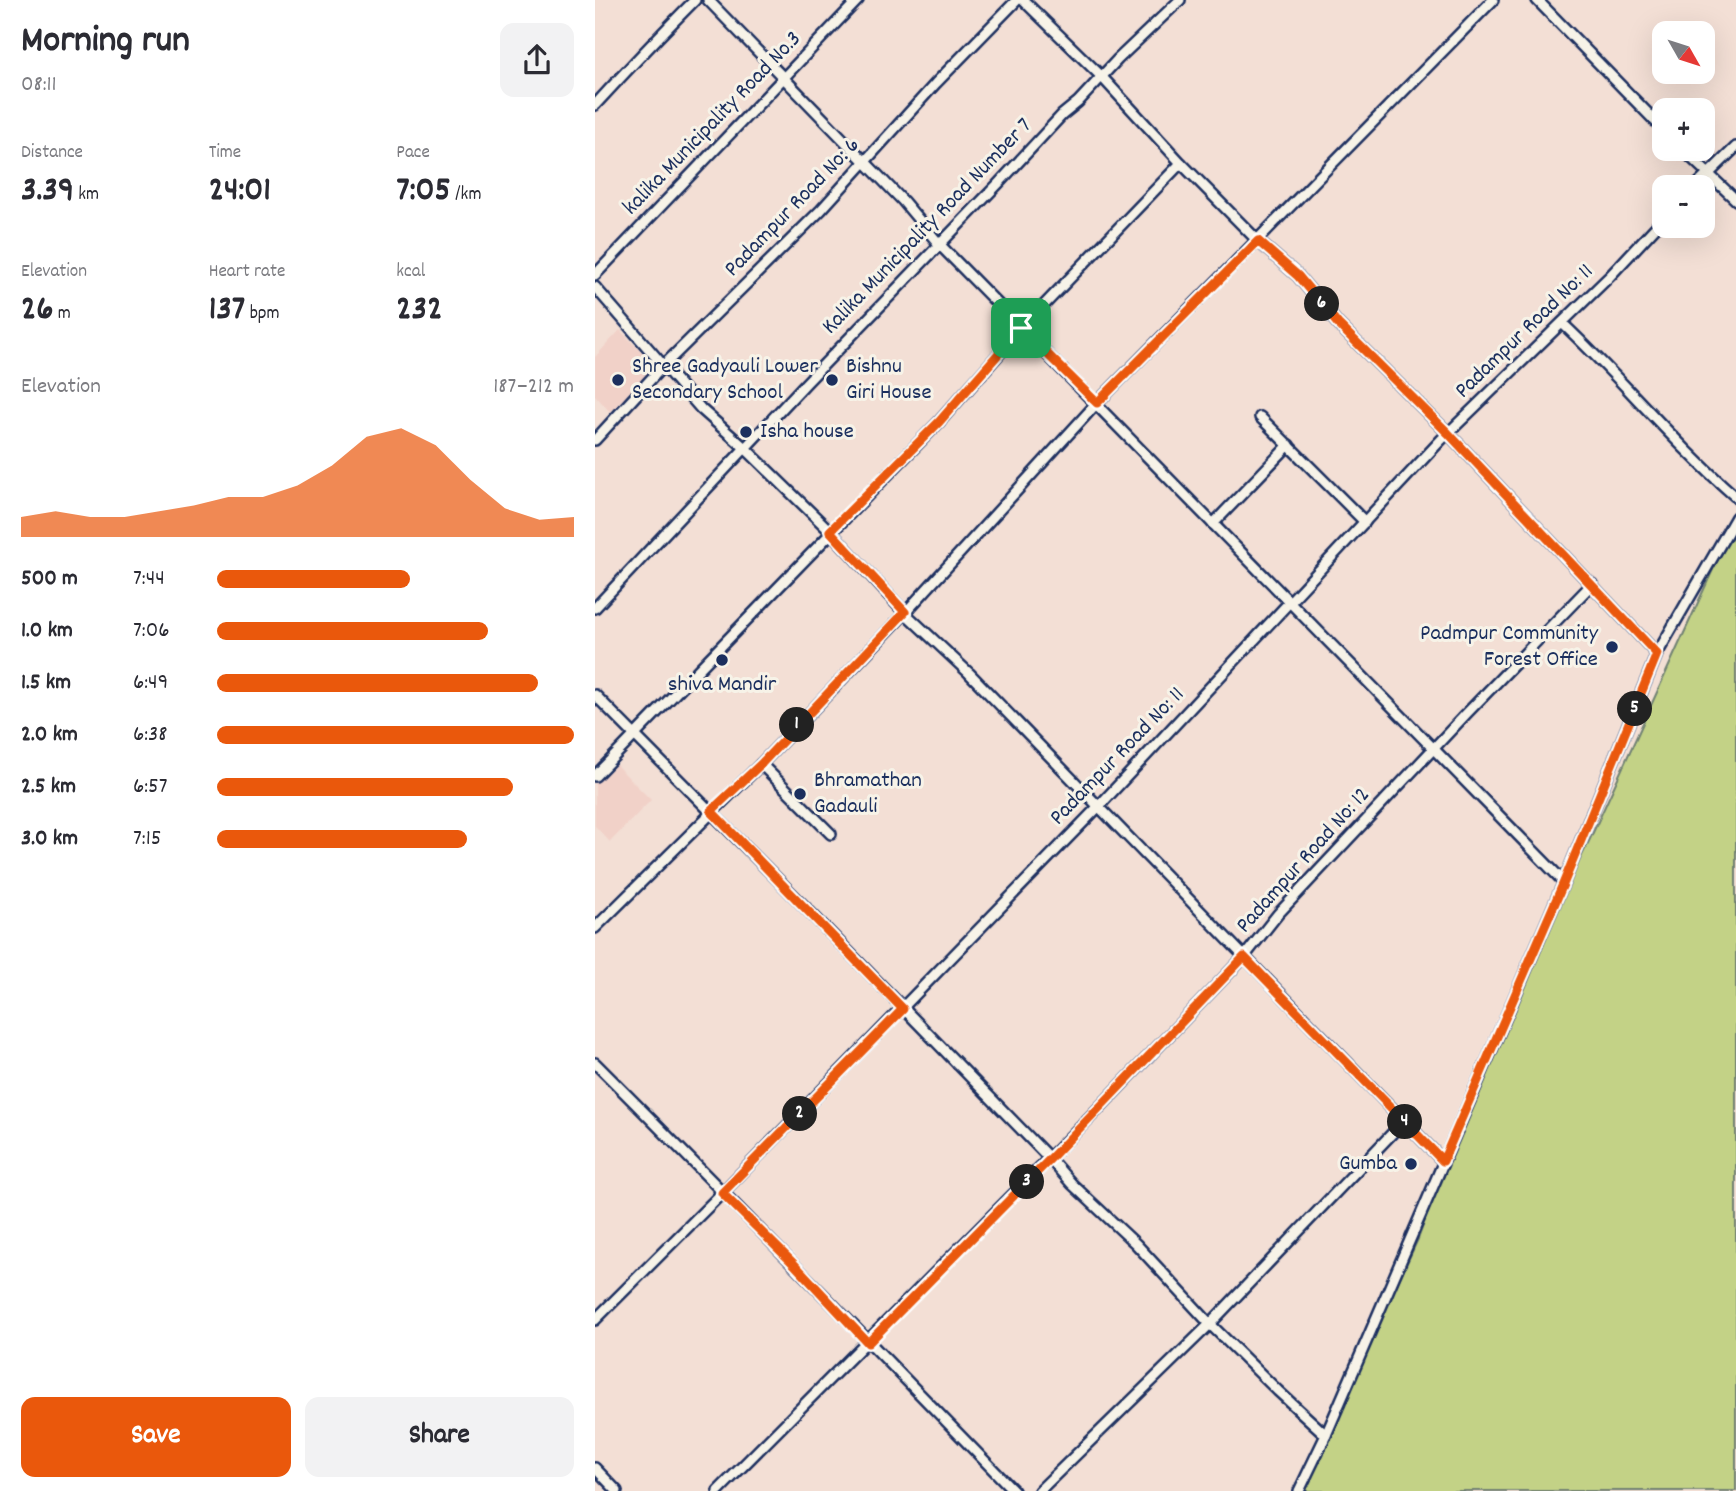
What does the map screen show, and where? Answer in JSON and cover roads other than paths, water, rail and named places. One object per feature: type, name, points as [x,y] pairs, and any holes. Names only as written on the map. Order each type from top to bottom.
[{"type":"street","points":[[595,105],[695,0]]},
{"type":"street","points":[[708,0],[903,201],[939,244],[1564,882]]},
{"type":"street","name":"kalika Municipality Road No.3","points":[[595,275],[859,0]]},
{"type":"street","name":"Padampur Road No: 6","points":[[595,440],[663,366],[866,163],[936,83],[1017,0]]},
{"type":"street","points":[[1023,0],[1101,76],[1258,241],[1298,276],[1338,324],[1448,433],[1657,654]]},
{"type":"street","name":"Kalika Municipality Road Number 7","points":[[595,608],[939,244],[1101,76],[1180,0]]},
{"type":"street","points":[[595,928],[761,764],[1097,403],[1493,0]]},
{"type":"street","points":[[1537,0],[1652,118]]},
{"type":"street","points":[[1694,161],[1708,175],[1736,146]]},
{"type":"street","points":[[595,776],[830,531],[939,422],[1021,328],[1181,163]]},
{"type":"street","points":[[1715,181],[1736,200]]},
{"type":"street","name":"Padampur Road No: 11","points":[[595,1320],[1099,807],[1448,433],[1610,276],[1652,231]]},
{"type":"street","points":[[595,287],[701,409],[830,531],[905,612],[969,673],[1443,1161]]},
{"type":"street","points":[[1562,323],[1658,419],[1679,444],[1736,497]]},
{"type":"street","points":[[1260,417],[1365,522]]},
{"type":"street","points":[[1213,524],[1289,445]]},
{"type":"street","points":[[1299,1491],[1327,1435],[1564,882],[1657,654],[1736,517]]},
{"type":"street","name":"Padampur Road No: 12","points":[[718,1491],[1050,1159],[1244,957],[1278,914],[1592,584]]},
{"type":"street","points":[[595,695],[1072,1184],[1136,1244],[1210,1324],[1327,1435]]},
{"type":"street","points":[[761,764],[831,834]]},
{"type":"street","points":[[595,1063],[685,1151],[722,1193],[1014,1491]]},
{"type":"street","points":[[1039,1491],[1210,1324],[1404,1121]]},
{"type":"street","points":[[595,1468],[617,1491]]},
{"type":"place","name":"Shree Gadyauli Lower Secondary School","points":[[618,380]]},
{"type":"place","name":"Bishnu Giri House","points":[[832,380]]},
{"type":"place","name":"Isha house","points":[[746,432]]},
{"type":"place","name":"Padmpur Community Forest Office","points":[[1612,647]]},
{"type":"place","name":"shiva Mandir","points":[[722,660]]},
{"type":"place","name":"Bhramathan Gadauli","points":[[800,794]]},
{"type":"place","name":"Gumba","points":[[1411,1164]]}]
